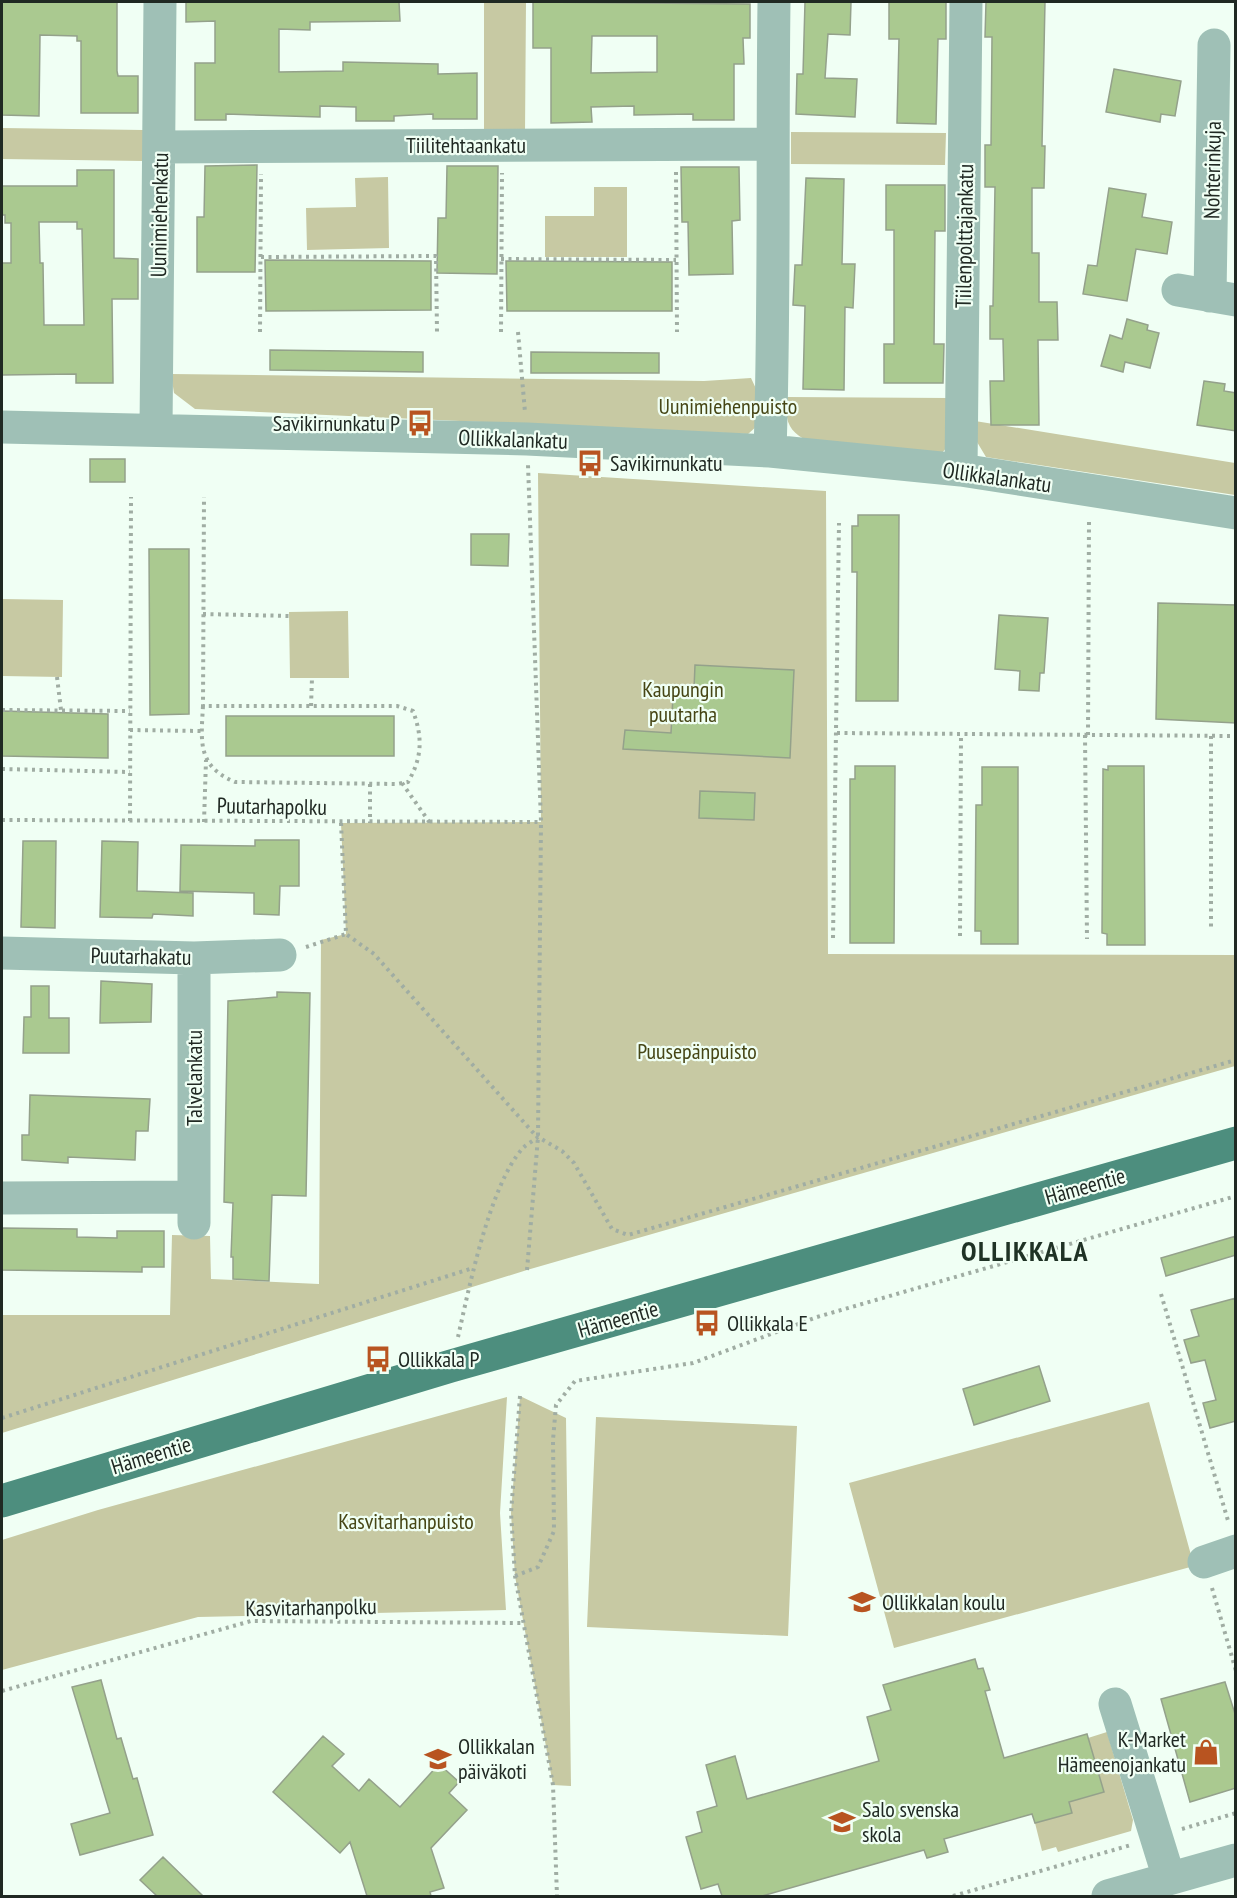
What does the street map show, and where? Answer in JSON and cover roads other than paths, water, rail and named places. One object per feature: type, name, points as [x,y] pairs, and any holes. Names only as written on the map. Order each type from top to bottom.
[{"type":"main road","name":"Hämeentie","points":[[2,1501],[451,1366],[1236,1143]]},
{"type":"street","name":"Uunimiehenkatu","points":[[156,429],[160,2]]},
{"type":"street","points":[[770,451],[774,333],[772,144],[774,2]]},
{"type":"street","name":"Tiilenpolttajankatu","points":[[961,471],[966,2]]},
{"type":"street","name":"Nohterinkuja","points":[[1208,295],[1214,45]]},
{"type":"street","name":"Tiilitehtaankatu","points":[[160,147],[772,144]]},
{"type":"street","name":"Ollikkalankatu","points":[[2,427],[527,439],[770,451],[961,471],[1236,513]]},
{"type":"street","name":"Puutarhakatu","points":[[2,953],[194,958],[279,955]]},
{"type":"street","name":"Talvelankatu","points":[[2,1198],[193,1210],[194,958]]},
{"type":"street","points":[[1204,1562],[1232,1538]]},
{"type":"street","points":[[1115,1704],[1169,1878]]},
{"type":"street","points":[[1108,1896],[1236,1860]]},
{"type":"place","name":"Savikirnunkatu P","points":[[420,423]]},
{"type":"place","name":"Savikirnunkatu","points":[[590,463]]},
{"type":"place","name":"Ollikkala E","points":[[707,1323]]},
{"type":"place","name":"Ollikkala P","points":[[378,1359]]},
{"type":"place","name":"Ollikkalan koulu","points":[[862,1602]]},
{"type":"place","name":"K-Market Hämeenojankatu","points":[[1206,1752]]},
{"type":"place","name":"Ollikkalan päiväkoti","points":[[438,1759]]},
{"type":"place","name":"Salo svenska skola","points":[[842,1822]]},
{"type":"district","name":"OLLIKKALA","points":[[1025,1250]]},
{"type":"park label","name":"Uunimiehenpuisto","points":[[728,406]]},
{"type":"park label","name":"Kaupungin puutarha","points":[[683,702]]},
{"type":"park label","name":"Puusepänpuisto","points":[[697,1051]]},
{"type":"park label","name":"Kasvitarhanpuisto","points":[[406,1521]]}]
